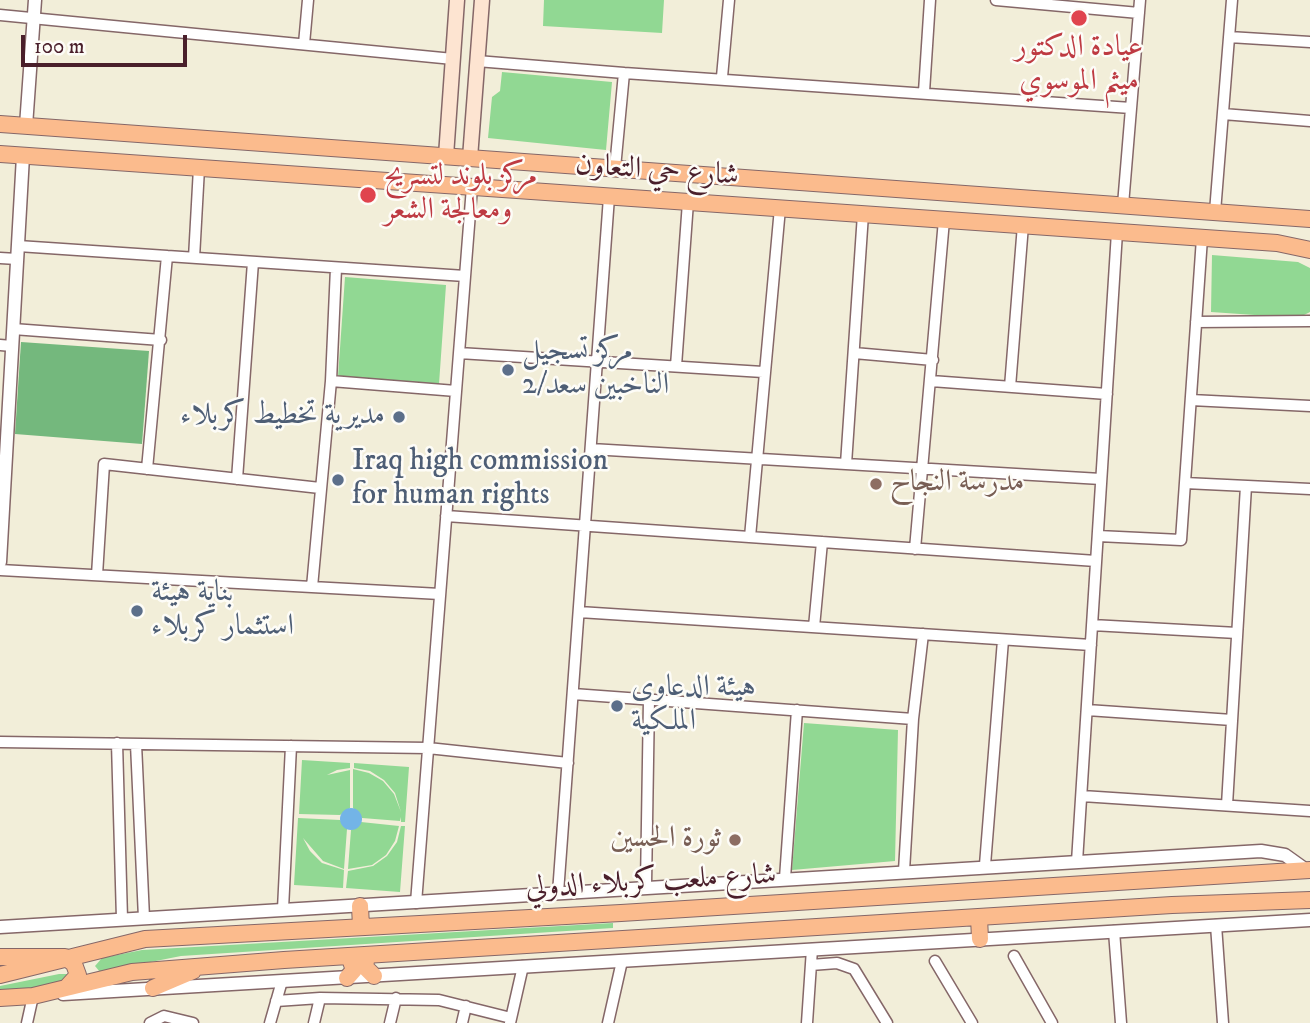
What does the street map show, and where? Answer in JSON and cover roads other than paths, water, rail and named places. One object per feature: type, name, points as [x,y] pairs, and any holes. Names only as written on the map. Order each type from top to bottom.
[{"type":"main road","points":[[446,156],[457,0]]},
{"type":"main road","points":[[470,158],[482,0]]},
{"type":"main road","name":"شارع حي التعاون","points":[[0,124],[1310,219]]},
{"type":"main road","name":"شارع حي التعاون","points":[[0,154],[1277,243],[1310,250]]},
{"type":"main road","points":[[521,190],[529,177],[526,162]]},
{"type":"main road","points":[[556,193],[551,178],[557,164]]},
{"type":"main road","name":"شارع ملعب كربلاء الدولي","points":[[0,975],[105,947],[164,937],[621,913],[1308,870]]},
{"type":"main road","points":[[1186,904],[1182,891],[1189,879]]},
{"type":"main road","points":[[1152,880],[1161,891],[1159,905]]},
{"type":"main road","name":"شارع ملعب كربلاء الدولي","points":[[0,998],[33,996],[132,972],[204,966],[1159,905],[1310,900]]},
{"type":"main road","points":[[360,906],[361,927]]},
{"type":"main road","points":[[653,911],[649,925],[656,937]]},
{"type":"main road","points":[[621,913],[629,925],[626,939]]},
{"type":"main road","points":[[979,917],[980,939]]},
{"type":"main road","points":[[99,979],[93,970],[93,959],[105,947]]},
{"type":"main road","points":[[367,955],[365,968],[374,976]]},
{"type":"main road","points":[[347,978],[354,970],[349,956]]},
{"type":"main road","points":[[0,957],[65,957],[74,964],[78,975],[67,988]]},
{"type":"main road","points":[[153,988],[204,966]]},
{"type":"street","points":[[26,125],[35,0]]},
{"type":"street","points":[[304,44],[308,0]]},
{"type":"street","points":[[722,77],[729,0]]},
{"type":"street","points":[[924,92],[930,0]]},
{"type":"street","points":[[996,0],[1139,13]]},
{"type":"street","points":[[1123,205],[1140,0]]},
{"type":"street","points":[[1215,212],[1232,0]]},
{"type":"street","points":[[0,15],[453,59]]},
{"type":"street","points":[[1229,37],[1310,42]]},
{"type":"street","points":[[477,61],[1131,107]]},
{"type":"street","points":[[615,168],[624,73]]},
{"type":"street","points":[[1223,114],[1310,121]]},
{"type":"street","points":[[0,562],[6,345],[13,329],[23,156]]},
{"type":"street","points":[[194,258],[199,168]]},
{"type":"street","points":[[416,903],[472,187]]},
{"type":"street","points":[[558,893],[609,197]]},
{"type":"street","points":[[676,366],[688,202]]},
{"type":"street","points":[[750,537],[762,372],[780,208]]},
{"type":"street","points":[[846,464],[863,214]]},
{"type":"street","points":[[915,548],[944,220]]},
{"type":"street","points":[[1010,387],[1023,225]]},
{"type":"street","points":[[1077,862],[1117,232]]},
{"type":"street","points":[[1098,536],[1181,540],[1202,238]]},
{"type":"street","points":[[0,257],[18,252],[167,256],[465,276]]},
{"type":"street","points":[[148,469],[167,256]]},
{"type":"street","points":[[237,479],[253,262]]},
{"type":"street","points":[[312,587],[331,381],[336,268]]},
{"type":"street","points":[[1196,321],[1310,321]]},
{"type":"street","points":[[13,329],[161,340]]},
{"type":"street","points":[[459,353],[762,372]]},
{"type":"street","points":[[854,353],[933,360]]},
{"type":"street","points":[[331,381],[456,391]]},
{"type":"street","points":[[931,381],[1107,394]]},
{"type":"street","points":[[1191,400],[1310,406]]},
{"type":"street","points":[[591,449],[1101,479]]},
{"type":"street","points":[[97,575],[104,464],[320,488]]},
{"type":"street","points":[[1185,483],[1310,489]]},
{"type":"street","points":[[1227,805],[1246,486]]},
{"type":"street","points":[[446,516],[1096,561]]},
{"type":"street","points":[[814,627],[822,542]]},
{"type":"street","points":[[0,570],[440,594]]},
{"type":"street","points":[[579,612],[1091,645]]},
{"type":"street","points":[[1092,625],[1237,633]]},
{"type":"street","points":[[904,871],[913,719],[923,634]]},
{"type":"street","points":[[985,865],[1003,639]]},
{"type":"street","points":[[573,694],[913,719]]},
{"type":"street","points":[[646,885],[649,699]]},
{"type":"street","points":[[785,878],[797,710]]},
{"type":"street","points":[[1087,710],[1232,720]]},
{"type":"street","points":[[0,741],[428,748],[568,763]]},
{"type":"street","points":[[117,743],[122,919]]},
{"type":"street","points":[[136,744],[144,918]]},
{"type":"street","points":[[283,909],[291,746]]},
{"type":"street","points":[[1082,796],[1310,811]]},
{"type":"street","points":[[0,926],[416,903],[646,885],[1266,850],[1285,855],[1308,870]]},
{"type":"street","points":[[27,1023],[33,996],[1310,920]]},
{"type":"street","points":[[1216,925],[1223,1023]]},
{"type":"street","points":[[1114,931],[1121,1023]]},
{"type":"street","points":[[807,1023],[812,949]]},
{"type":"street","points":[[1014,956],[1052,1023]]},
{"type":"street","points":[[608,1023],[622,961]]},
{"type":"street","points":[[935,961],[971,1023]]},
{"type":"street","points":[[811,965],[838,963],[854,969],[887,1023]]},
{"type":"street","points":[[276,1001],[320,998],[439,1000],[510,1021],[523,966]]},
{"type":"street","points":[[271,1023],[282,981]]},
{"type":"street","points":[[314,1023],[320,998]]},
{"type":"street","points":[[390,1023],[396,998]]},
{"type":"street","points":[[462,1023],[466,1006]]},
{"type":"street","points":[[150,1023],[164,1016],[193,1023]]},
{"type":"water","points":[[351,808],[359,811],[362,819],[359,827],[351,830],[343,827],[340,819],[343,811]]},
{"type":"place","name":"عيادة الدكتور ميثم الموسوي","points":[[1079,18]]},
{"type":"place","name":"مركز بلوند لتسريح ومعالجة الشعر","points":[[368,195]]},
{"type":"place","name":"مركز تسجيل الناخبين سعد/2","points":[[508,370]]},
{"type":"place","name":"مديرية تخطيط كربلاء","points":[[399,417]]},
{"type":"place","name":"Iraq high commission for human rights","points":[[338,480]]},
{"type":"place","name":"مدرسة النجاح","points":[[876,484]]},
{"type":"place","name":"بناية هيئة استثمار كربلاء","points":[[137,611]]},
{"type":"place","name":"هيئة الدعاوى الملكية","points":[[617,706]]},
{"type":"place","name":"ثورة الحسين","points":[[735,840]]}]
